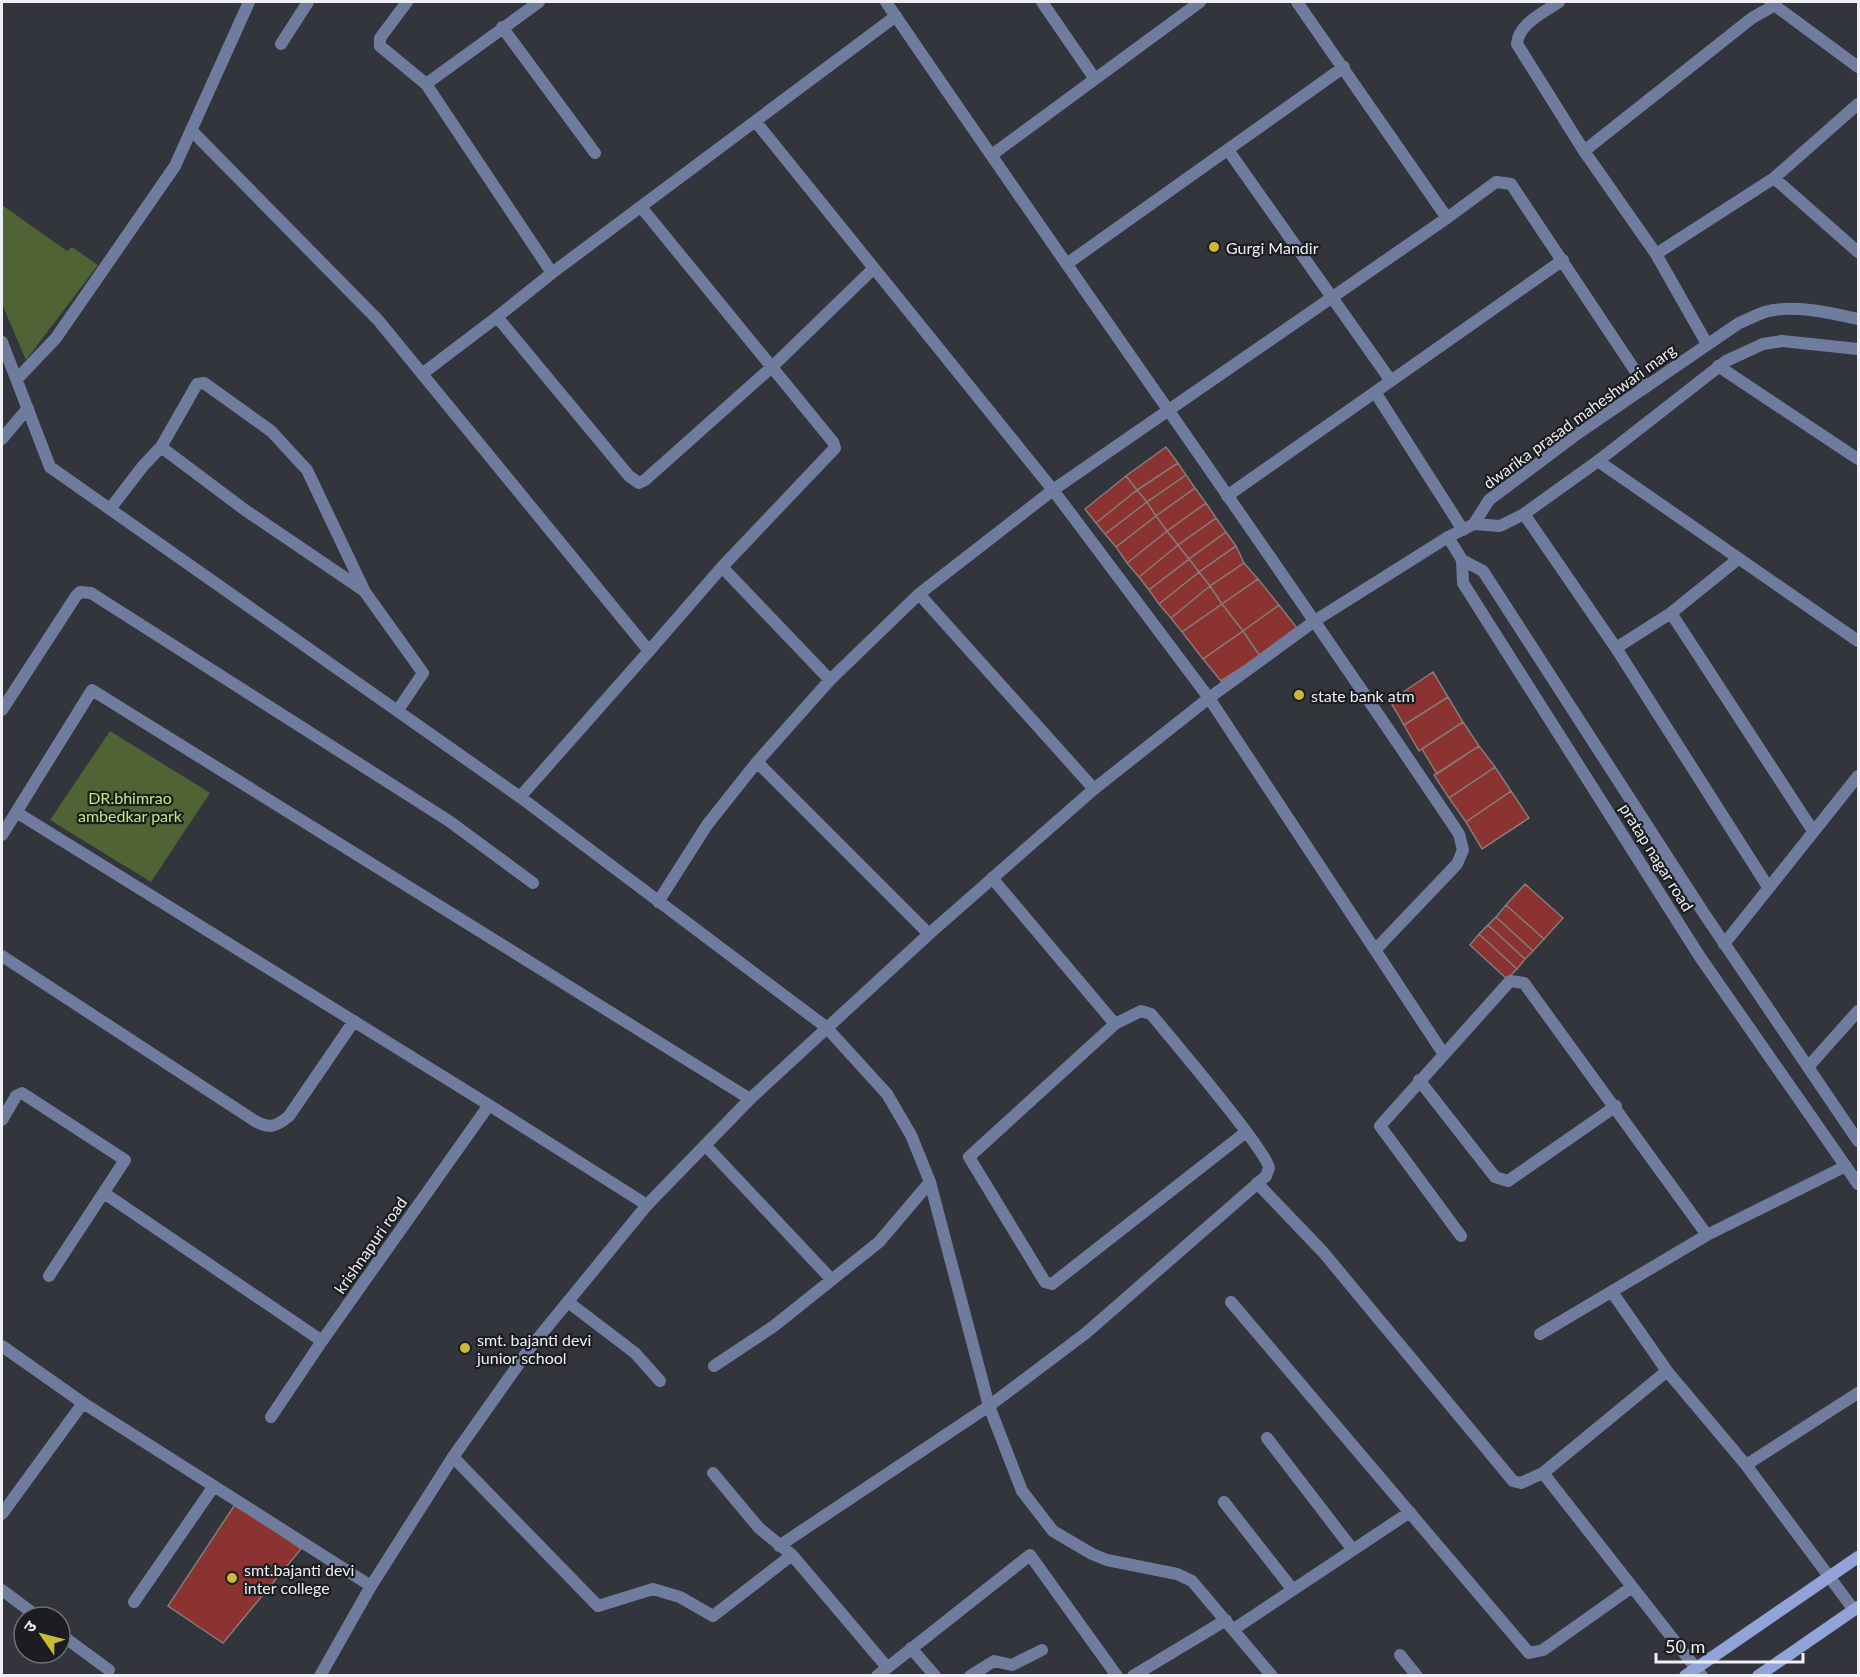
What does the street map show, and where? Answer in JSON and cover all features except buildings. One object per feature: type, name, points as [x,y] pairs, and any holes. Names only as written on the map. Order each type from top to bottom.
[{"type":"main road","points":[[1694,1673],[1858,1557]]},
{"type":"main road","points":[[1758,1676],[1856,1608]]},
{"type":"street","points":[[17,379],[56,338],[175,166],[249,2]]},
{"type":"street","points":[[281,44],[308,2]]},
{"type":"street","points":[[407,2],[380,38],[380,46],[426,84],[552,273]]},
{"type":"street","points":[[426,84],[539,2]]},
{"type":"street","points":[[886,2],[1227,496],[1316,620],[1459,834],[1463,850],[1457,864],[1376,949]]},
{"type":"street","points":[[1042,2],[1095,79]]},
{"type":"street","points":[[993,154],[1200,2]]},
{"type":"street","points":[[1297,2],[1447,218]]},
{"type":"street","points":[[1559,2],[1523,28],[1517,35],[1517,44],[1584,151],[1656,254],[1707,344]]},
{"type":"street","points":[[1584,151],[1772,3],[1858,67]]},
{"type":"street","points":[[422,374],[552,273],[896,16]]},
{"type":"street","points":[[502,27],[595,153]]},
{"type":"street","points":[[1068,264],[1344,67]]},
{"type":"street","points":[[1656,254],[1774,178],[1858,104]]},
{"type":"street","points":[[756,122],[1053,489],[1209,698],[1443,1053]]},
{"type":"street","points":[[191,130],[378,320],[650,651]]},
{"type":"street","points":[[1228,150],[1391,381]]},
{"type":"street","points":[[1774,178],[1858,252]]},
{"type":"street","points":[[658,902],[707,825],[757,762],[830,680],[919,594],[1053,489],[1496,182],[1507,182],[1563,260],[1646,387]]},
{"type":"street","points":[[520,797],[722,567],[835,448],[833,442],[773,366],[641,207]]},
{"type":"street","points":[[1227,496],[1563,260]]},
{"type":"street","points":[[497,317],[629,476],[639,483],[773,366],[874,268]]},
{"type":"street","name":"dwarika prasad maheshwari marg","points":[[1468,527],[1489,500],[1729,329],[1764,312],[1820,312],[1858,319]]},
{"type":"street","points":[[320,1676],[371,1586],[453,1457],[530,1348],[647,1204],[750,1099],[826,1028],[1094,789],[1209,698],[1316,620],[1448,537],[1468,527],[1500,526],[1524,514],[1598,461],[1718,366],[1763,344],[1782,340],[1858,349]]},
{"type":"street","points":[[2,342],[50,467],[520,797],[826,1028],[887,1094],[911,1135],[930,1182],[989,1406],[1022,1491],[1053,1531],[1107,1560],[1186,1577],[1272,1676]]},
{"type":"street","points":[[1718,366],[1858,459]]},
{"type":"street","points":[[110,509],[143,466],[161,447],[194,388],[200,382],[204,383],[271,431],[307,470],[365,592],[423,674],[398,710]]},
{"type":"street","points":[[1375,392],[1468,527]]},
{"type":"street","points":[[2,439],[26,402]]},
{"type":"street","points":[[161,447],[245,510],[365,592]]},
{"type":"street","points":[[1598,461],[1858,641]]},
{"type":"street","points":[[1524,514],[1616,648],[1768,887]]},
{"type":"street","name":"pratap nagar road","points":[[1448,537],[1462,560],[1464,583],[1700,957],[1858,1184]]},
{"type":"street","points":[[1616,648],[1671,613],[1738,559]]},
{"type":"street","points":[[1462,560],[1483,571],[1724,944],[1858,1141]]},
{"type":"street","points":[[722,567],[830,680]]},
{"type":"street","points":[[2,710],[76,596],[80,592],[91,593],[449,821],[533,883]]},
{"type":"street","points":[[919,594],[1094,789]]},
{"type":"street","points":[[1671,613],[1813,831]]},
{"type":"street","points":[[2,835],[92,690],[750,1099]]},
{"type":"street","points":[[757,762],[929,934]]},
{"type":"street","points":[[1724,944],[1858,776]]},
{"type":"street","points":[[16,812],[647,1204]]},
{"type":"street","points":[[992,879],[1115,1024]]},
{"type":"street","points":[[2,956],[255,1121],[271,1127],[279,1125],[289,1116],[354,1021]]},
{"type":"street","points":[[1461,1236],[1380,1129],[1382,1121],[1505,984],[1520,980],[1616,1106],[1707,1235]]},
{"type":"street","points":[[779,1546],[989,1406],[1086,1334],[1266,1176],[1269,1164],[1246,1132],[1151,1014],[1141,1011],[1115,1024],[969,1157],[1045,1282],[1053,1284],[1246,1132]]},
{"type":"street","points":[[1808,1067],[1858,1011]]},
{"type":"street","points":[[1419,1080],[1495,1177],[1501,1181],[1508,1181],[1616,1106]]},
{"type":"street","points":[[2,1120],[16,1096],[21,1093],[123,1158],[124,1165],[49,1276]]},
{"type":"street","name":"krishnapuri road","points":[[271,1416],[489,1105]]},
{"type":"street","points":[[706,1146],[832,1280]]},
{"type":"street","points":[[1540,1334],[1707,1235],[1846,1166]]},
{"type":"street","points":[[714,1366],[774,1326],[884,1237],[930,1182]]},
{"type":"street","points":[[1257,1184],[1323,1252],[1513,1481],[1521,1483],[1543,1473],[1667,1371]]},
{"type":"street","points":[[104,1193],[322,1341]]},
{"type":"street","points":[[1612,1292],[1667,1371],[1746,1465],[1856,1608]]},
{"type":"street","points":[[568,1302],[634,1353],[660,1381]]},
{"type":"street","points":[[1231,1302],[1529,1653],[1543,1650],[1632,1587]]},
{"type":"street","points":[[2,1346],[83,1403],[371,1586]]},
{"type":"street","points":[[1746,1465],[1858,1393]]},
{"type":"street","points":[[2,1514],[83,1403]]},
{"type":"street","points":[[1267,1438],[1353,1550]]},
{"type":"street","points":[[453,1457],[598,1606],[653,1589],[680,1597],[714,1616],[792,1555]]},
{"type":"street","points":[[713,1473],[759,1528],[792,1555],[886,1666]]},
{"type":"street","points":[[1543,1473],[1632,1587],[1694,1673]]},
{"type":"street","points":[[134,1602],[214,1486]]},
{"type":"street","points":[[1224,1502],[1293,1590]]},
{"type":"street","points":[[1132,1676],[1293,1590],[1410,1512]]},
{"type":"street","points":[[877,1676],[886,1666],[1030,1555],[1116,1676]]},
{"type":"street","points":[[2,1590],[22,1605]]},
{"type":"street","points":[[72,1644],[110,1674]]},
{"type":"street","points":[[911,1648],[935,1676]]},
{"type":"street","points":[[970,1676],[994,1661],[1012,1665],[1042,1650]]},
{"type":"street","points":[[1400,1655],[1417,1676]]},
{"type":"green space","points":[[2,205],[67,251],[72,247],[98,265],[26,360],[2,304]]},
{"type":"green space","name":"DR.bhimrao ambedkar park","points":[[110,731],[210,793],[151,882],[50,820]]},
{"type":"place","name":"Gurgi Mandir","points":[[1214,247]]},
{"type":"place","name":"state bank atm","points":[[1299,695]]},
{"type":"place","name":"smt. bajanti devi junior school","points":[[465,1348]]},
{"type":"place","name":"smt.bajanti devi inter college","points":[[232,1578]]}]
